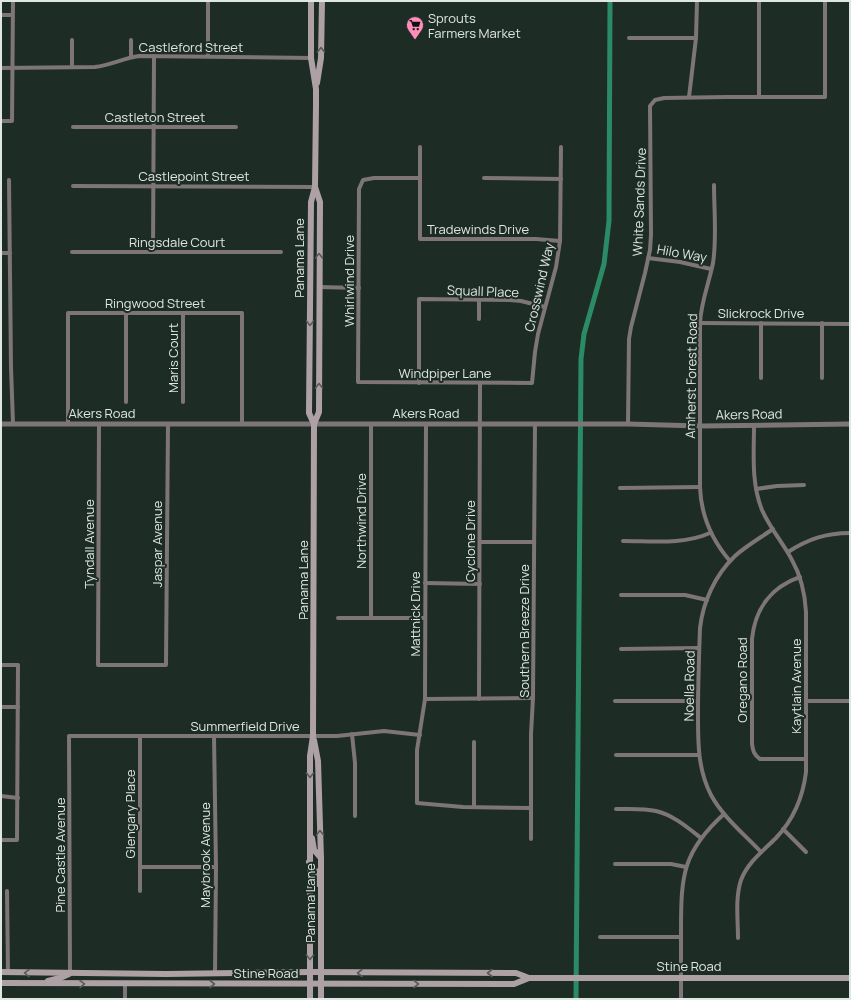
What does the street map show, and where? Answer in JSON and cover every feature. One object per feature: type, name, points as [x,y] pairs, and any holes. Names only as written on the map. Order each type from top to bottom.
[{"type":"main road","points":[[311,1],[311,58],[315,62],[316,86]]},
{"type":"main road","name":"Panama Lane","points":[[310,999],[309,821],[310,756],[313,736],[314,424],[319,412],[320,202],[316,187],[316,86],[321,58],[322,1]]},
{"type":"main road","name":"Panama Lane","points":[[314,424],[309,413],[310,250],[311,202],[316,187]]},
{"type":"main road","points":[[310,250],[315,283],[319,287]]},
{"type":"main road","name":"Panama Lane","points":[[313,736],[318,761],[321,858],[321,999]]},
{"type":"main road","points":[[309,821],[314,850],[321,858]]},
{"type":"main road","points":[[309,862],[315,870],[321,901]]},
{"type":"main road","name":"Stine Road","points":[[4,972],[166,974],[310,972],[516,974],[529,978],[850,978]]},
{"type":"main road","points":[[34,983],[60,978],[70,973]]},
{"type":"main road","points":[[125,983],[130,978],[166,974]]},
{"type":"main road","name":"Stine Road","points":[[1,983],[514,984],[529,978]]},
{"type":"street","points":[[1,121],[12,121],[12,1]]},
{"type":"street","points":[[208,1],[208,56]]},
{"type":"street","points":[[689,98],[696,38],[697,1]]},
{"type":"street","points":[[759,1],[759,97]]},
{"type":"street","name":"White Sands Drive","points":[[628,424],[629,339],[648,258],[651,227],[650,106],[655,100],[664,98],[726,96],[825,97],[825,1]]},
{"type":"street","points":[[1,15],[12,15]]},
{"type":"street","points":[[629,38],[696,38]]},
{"type":"street","points":[[72,40],[72,67]]},
{"type":"street","points":[[131,40],[131,57]]},
{"type":"street","points":[[153,252],[154,56]]},
{"type":"street","name":"Castleford Street","points":[[1,68],[104,66],[131,57],[154,56],[311,58]]},
{"type":"street","name":"Castleton Street","points":[[73,127],[236,127]]},
{"type":"street","points":[[420,147],[420,178]]},
{"type":"street","name":"Crosswind Way","points":[[532,383],[535,352],[556,267],[560,241],[561,147]]},
{"type":"street","name":"Whirlwind Drive","points":[[358,382],[358,189],[363,180],[374,178],[420,178]]},
{"type":"street","name":"Tradewinds Drive","points":[[420,178],[420,239],[536,239],[560,241]]},
{"type":"street","points":[[484,178],[561,179]]},
{"type":"street","points":[[9,180],[13,424]]},
{"type":"street","name":"Amherst Forest Road","points":[[714,185],[714,252],[702,305],[700,323],[700,487],[702,508],[710,533],[721,551],[730,561]]},
{"type":"street","name":"Castlepoint Street","points":[[73,186],[316,187]]},
{"type":"street","name":"Ringsdale Court","points":[[72,252],[281,252]]},
{"type":"street","points":[[1,253],[10,253]]},
{"type":"street","name":"Hilo Way","points":[[648,258],[711,268]]},
{"type":"street","points":[[319,287],[359,288]]},
{"type":"street","name":"Squall Place","points":[[419,382],[419,300],[521,301],[545,307]]},
{"type":"street","points":[[478,319],[479,300]]},
{"type":"street","name":"Ringwood Street","points":[[68,424],[68,313],[126,313],[242,313],[242,424]]},
{"type":"street","points":[[126,313],[126,402]]},
{"type":"street","name":"Maris Court","points":[[183,313],[183,402]]},
{"type":"street","name":"Slickrock Drive","points":[[700,323],[850,324]]},
{"type":"street","points":[[761,323],[761,378]]},
{"type":"street","points":[[822,323],[822,378]]},
{"type":"street","name":"Windpiper Lane","points":[[358,382],[532,383]]},
{"type":"street","name":"Cyclone Drive","points":[[479,698],[480,383]]},
{"type":"street","name":"Akers Road","points":[[1,424],[628,424],[700,426],[850,424]]},
{"type":"street","name":"Tyndall Avenue","points":[[99,424],[98,665],[166,665]]},
{"type":"street","name":"Jaspar Avenue","points":[[166,665],[168,424]]},
{"type":"street","name":"Northwind Drive","points":[[370,618],[371,424]]},
{"type":"street","name":"Mattnick Drive","points":[[426,424],[425,698],[417,750],[417,803],[474,807]]},
{"type":"street","name":"Southern Breeze Drive","points":[[531,839],[535,424]]},
{"type":"street","name":"Kaytlain Avenue","points":[[738,938],[738,898],[740,885],[748,867],[783,829],[794,812],[802,793],[806,772],[805,596],[800,577],[793,561],[762,509],[756,489],[754,475],[754,425]]},
{"type":"street","points":[[756,489],[777,486],[804,485]]},
{"type":"street","points":[[620,488],[700,487]]},
{"type":"street","name":"Noella Road","points":[[761,852],[724,814],[717,804],[707,785],[701,766],[699,755],[698,701],[699,648],[701,618],[717,578],[730,561],[742,550],[773,529]]},
{"type":"street","points":[[623,541],[685,541],[710,533]]},
{"type":"street","points":[[788,552],[806,541],[815,538],[834,534],[850,533]]},
{"type":"street","points":[[480,542],[534,542]]},
{"type":"street","name":"Oregano Road","points":[[800,577],[786,583],[773,592],[761,606],[755,622],[752,639],[752,744],[755,755],[760,759],[806,759]]},
{"type":"street","points":[[425,583],[480,584]]},
{"type":"street","points":[[621,595],[685,595],[707,600]]},
{"type":"street","points":[[338,618],[425,618]]},
{"type":"street","points":[[621,648],[699,648]]},
{"type":"street","points":[[1,665],[18,665],[17,840],[1,840]]},
{"type":"street","points":[[425,698],[533,698]]},
{"type":"street","points":[[615,701],[698,701]]},
{"type":"street","points":[[806,701],[850,701]]},
{"type":"street","points":[[1,707],[18,707]]},
{"type":"street","name":"Summerfield Drive","points":[[69,736],[337,736],[384,731],[420,735]]},
{"type":"street","points":[[352,734],[355,762],[355,816]]},
{"type":"street","name":"Pine Castle Avenue","points":[[69,736],[70,973]]},
{"type":"street","name":"Glengary Place","points":[[140,736],[140,891]]},
{"type":"street","name":"Maybrook Avenue","points":[[214,736],[216,867],[215,973]]},
{"type":"street","points":[[474,742],[474,807],[531,808]]},
{"type":"street","points":[[616,755],[699,755]]},
{"type":"street","points":[[1,796],[18,798]]},
{"type":"street","points":[[616,809],[647,810],[665,814],[701,838]]},
{"type":"street","points":[[681,999],[681,890],[686,867],[692,852],[701,838],[724,814]]},
{"type":"street","points":[[783,829],[806,852]]},
{"type":"street","points":[[616,864],[671,864],[686,867]]},
{"type":"street","points":[[140,866],[216,867]]},
{"type":"street","points":[[4,972],[7,891]]},
{"type":"street","points":[[600,937],[681,936]]},
{"type":"street","points":[[125,983],[125,999]]},
{"type":"waterway","points":[[576,999],[581,359],[584,334],[604,264],[609,221],[610,1]]},
{"type":"place","name":"Sprouts Farmers Market","points":[[415,40]]}]
